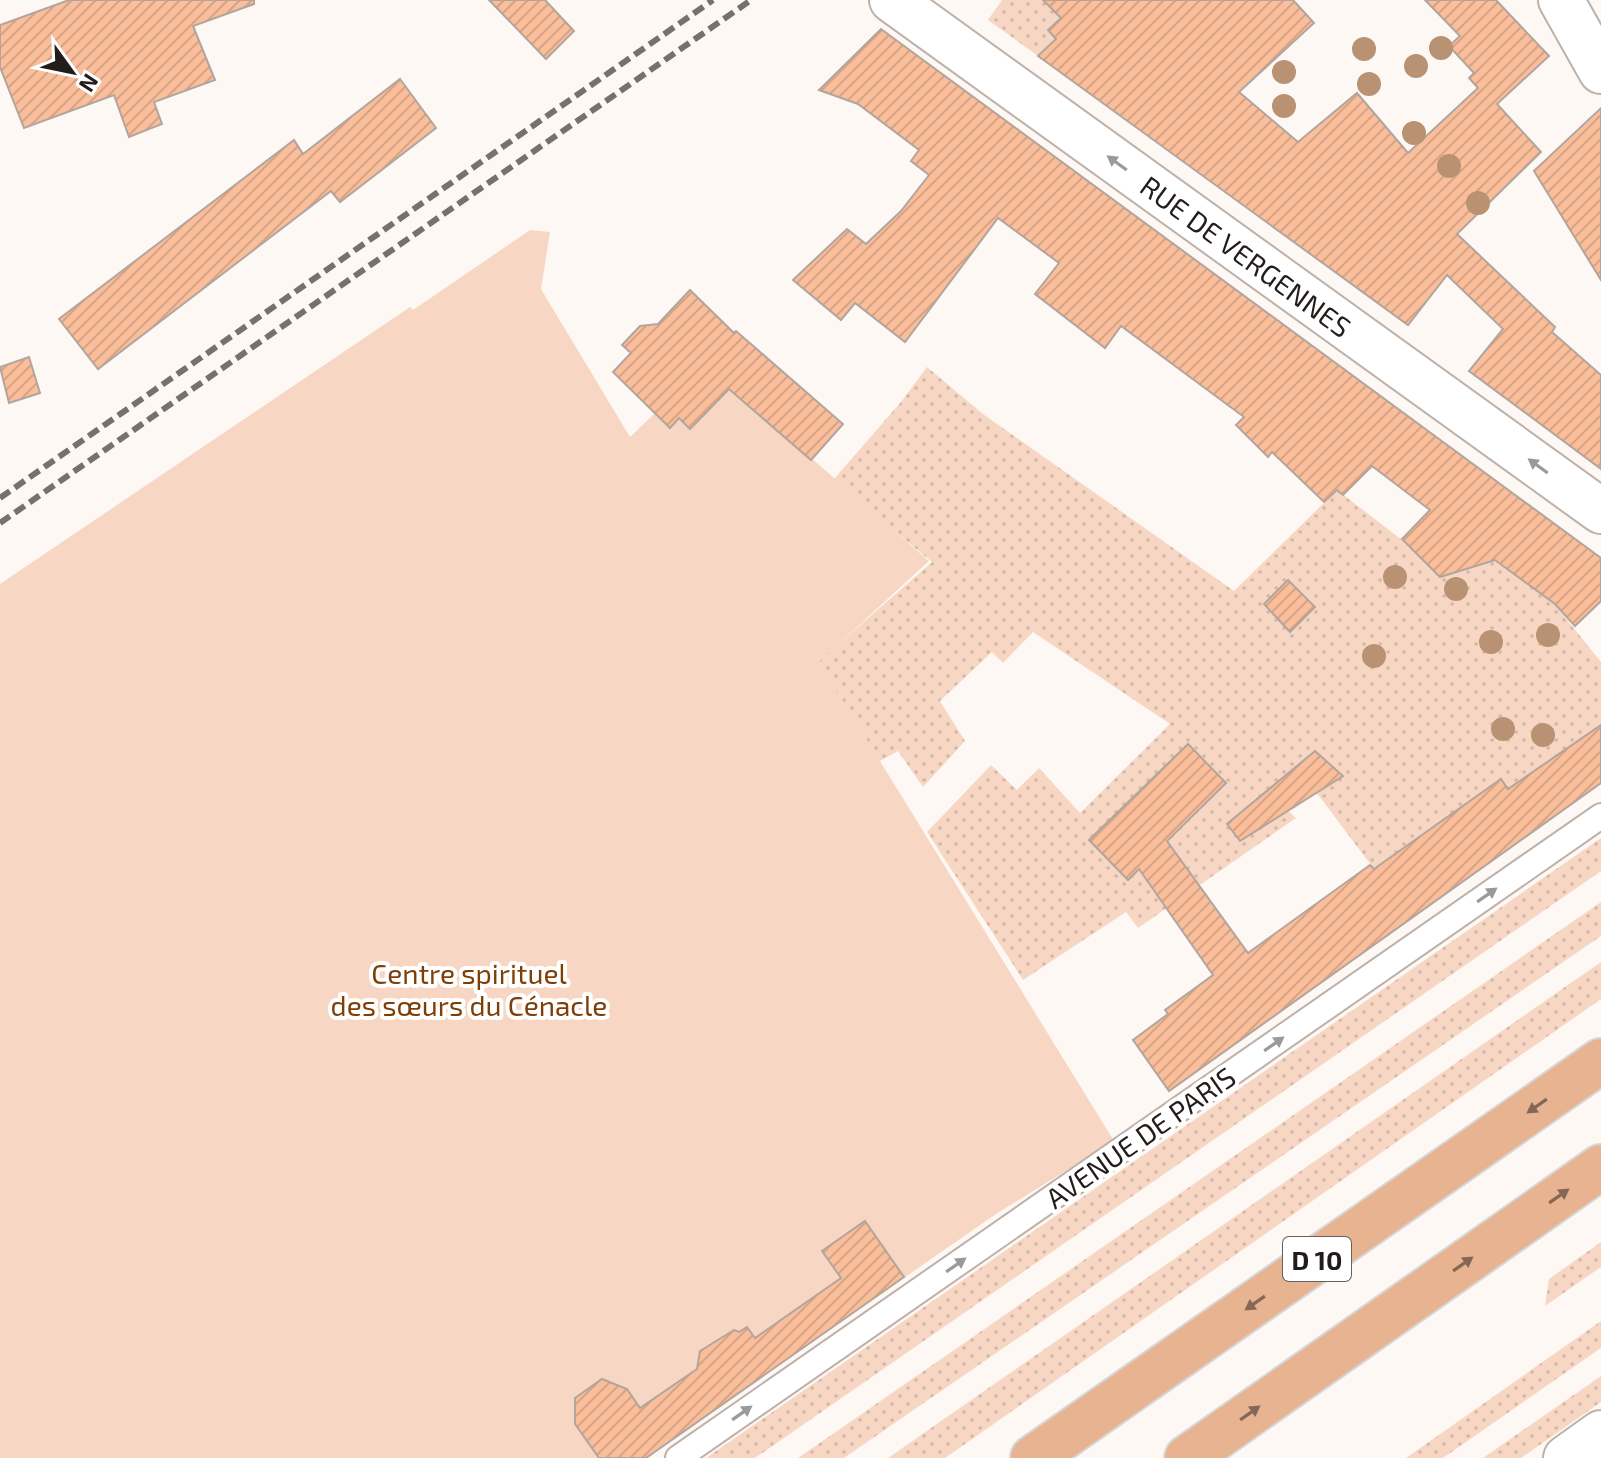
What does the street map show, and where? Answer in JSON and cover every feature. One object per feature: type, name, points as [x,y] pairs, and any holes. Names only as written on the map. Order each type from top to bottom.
[{"type":"main road","name":"D 10","points":[[1033,1458],[1601,1061]]},
{"type":"main road","points":[[1187,1458],[1600,1169]]},
{"type":"street","name":"RUE DE VERGENNES","points":[[892,0],[1601,511]]},
{"type":"street","points":[[1580,15],[1601,71]]},
{"type":"street","points":[[1566,1458],[1601,1433]]},
{"type":"lane","name":"AVENUE DE PARIS","points":[[678,1458],[1601,816]]},
{"type":"green space","points":[[1002,0],[1043,0],[1064,16],[1049,30],[1056,39],[1038,56],[988,20]]},
{"type":"green space","name":"Centre spirituel des sœurs du Cénacle","points":[[530,230],[550,232],[541,289],[630,437],[705,365],[929,561],[819,662],[1114,1141],[996,1214],[645,1458],[0,1458],[0,584],[410,307],[413,310]]},
{"type":"green space","points":[[927,367],[983,414],[1234,591],[1337,490],[1410,546],[1495,560],[1552,601],[1601,662],[1601,725],[1508,789],[1501,779],[1374,869],[1316,792],[1288,811],[1296,818],[1138,928],[1126,912],[1023,980],[927,832],[991,765],[1017,790],[1039,768],[1080,813],[1170,724],[1033,632],[1003,663],[992,652],[940,701],[965,741],[923,787],[898,751],[880,761],[818,662],[932,562],[833,480]]},
{"type":"green space","points":[[1601,838],[1601,871],[755,1458],[706,1458]]},
{"type":"green space","points":[[1601,902],[1601,936],[844,1458],[798,1458]]},
{"type":"green space","points":[[1601,962],[1601,999],[945,1458],[888,1458]]},
{"type":"green space","points":[[1601,1242],[1601,1267],[1545,1306],[1549,1279]]},
{"type":"green space","points":[[1601,1321],[1601,1348],[1443,1458],[1406,1458]]},
{"type":"green space","points":[[1601,1376],[1601,1402],[1521,1458],[1483,1458]]},
{"type":"building","points":[[69,0],[254,0],[254,4],[193,26],[215,80],[154,102],[162,124],[129,137],[114,95],[24,128],[0,67],[0,25]]},
{"type":"building","points":[[489,0],[545,0],[574,31],[546,59]]},
{"type":"building","points":[[1043,0],[1293,0],[1314,23],[1239,92],[1298,142],[1357,93],[1408,153],[1478,88],[1469,78],[1474,73],[1449,46],[1460,36],[1425,0],[1496,0],[1549,56],[1497,104],[1541,152],[1457,234],[1555,327],[1552,332],[1601,375],[1601,469],[1469,371],[1503,329],[1447,275],[1408,325],[1038,56],[1056,39],[1048,30],[1061,18]]},
{"type":"building","points":[[881,29],[1601,558],[1601,601],[1575,626],[1555,604],[1495,560],[1440,577],[1402,539],[1430,510],[1372,466],[1343,495],[1337,490],[1324,502],[1272,452],[1268,457],[1236,425],[1244,417],[1121,326],[1105,348],[1035,294],[1059,263],[998,218],[905,342],[855,303],[841,320],[793,280],[847,229],[866,244],[901,211],[929,175],[911,161],[919,150],[858,104],[819,90]]},
{"type":"building","points":[[400,79],[436,128],[340,202],[331,191],[98,369],[59,319],[294,140],[303,154]]},
{"type":"building","points":[[1601,108],[1601,280],[1534,171]]},
{"type":"building","points":[[690,290],[734,333],[736,331],[843,424],[811,460],[729,389],[690,429],[679,418],[670,428],[613,372],[631,353],[622,345],[640,326],[658,324]]},
{"type":"building","points":[[29,357],[40,393],[9,403],[0,367]]},
{"type":"building","points":[[1288,580],[1315,607],[1290,632],[1264,604]]},
{"type":"building","points":[[1601,725],[1601,783],[1169,1091],[1133,1040],[1168,1014],[1165,1010],[1213,975],[1139,869],[1128,880],[1089,840],[1188,744],[1226,783],[1167,841],[1248,953],[1370,865],[1374,869],[1501,779],[1508,789]]},
{"type":"building","points":[[1315,751],[1343,776],[1240,841],[1227,824]]},
{"type":"building","points":[[865,1221],[904,1277],[646,1458],[599,1458],[575,1424],[575,1398],[602,1379],[627,1389],[640,1408],[697,1369],[700,1351],[734,1330],[739,1332],[747,1327],[755,1338],[841,1278],[822,1251]]},
{"type":"railway","points":[[0,498],[713,0]]},
{"type":"railway","points":[[0,523],[751,0]]}]
